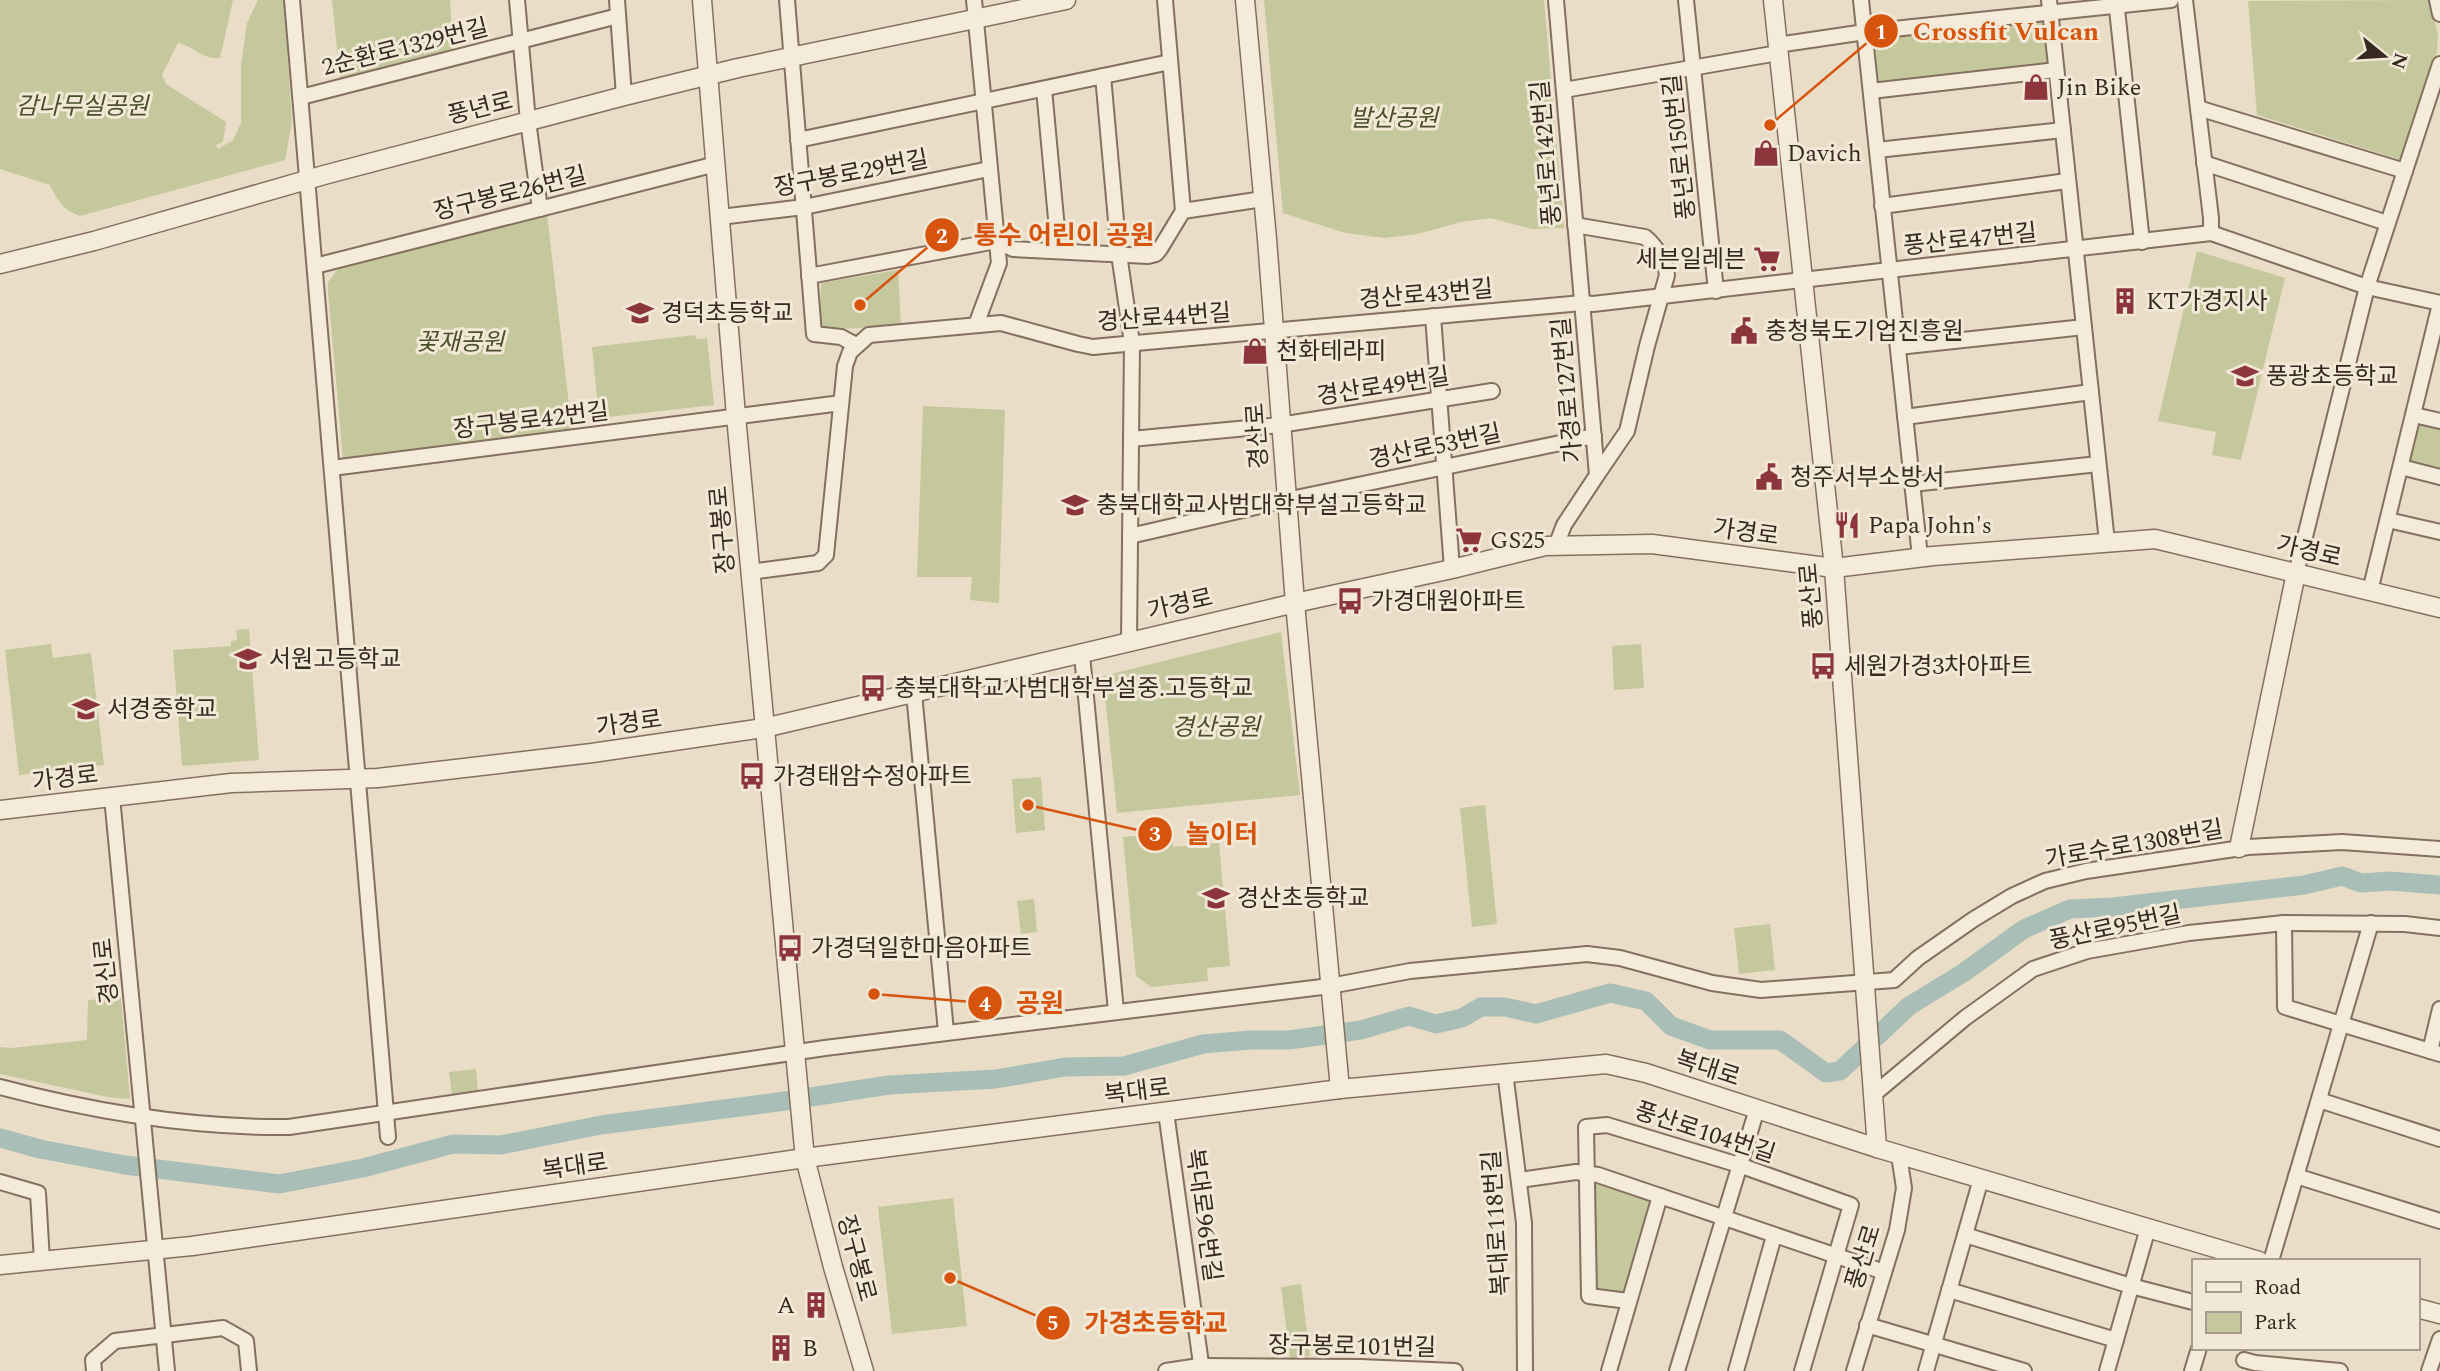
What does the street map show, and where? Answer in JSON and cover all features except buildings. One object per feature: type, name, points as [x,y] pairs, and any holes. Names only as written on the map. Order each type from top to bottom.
[{"type":"street","points":[[292,0],[388,1137]]},
{"type":"street","points":[[517,0],[528,121],[540,209]]},
{"type":"street","points":[[617,0],[624,96]]},
{"type":"street","name":"장구봉로","points":[[702,0],[736,416],[793,1054],[805,1158],[833,1267],[864,1371]]},
{"type":"street","points":[[750,572],[818,563],[826,555],[845,366],[856,345],[841,337],[814,334],[787,0]]},
{"type":"street","points":[[974,0],[999,263],[976,325]]},
{"type":"street","name":"풍년로","points":[[0,264],[209,210],[307,180],[624,96],[791,57],[1066,0]]},
{"type":"street","points":[[809,276],[996,242],[1013,249],[1156,254],[1183,211],[1164,0]]},
{"type":"street","name":"경산로","points":[[1245,0],[1286,500],[1339,1081]]},
{"type":"street","name":"풍년로142번길","points":[[1556,0],[1582,303]]},
{"type":"street","name":"풍년로150번길","points":[[1686,0],[1716,290]]},
{"type":"street","name":"풍산로","points":[[1773,0],[1833,568],[1877,1148]]},
{"type":"street","points":[[1861,0],[1920,558]]},
{"type":"street","points":[[1564,90],[1865,32],[2050,6],[2171,0]]},
{"type":"street","points":[[2185,0],[2211,233]]},
{"type":"street","points":[[2437,0],[2440,14]]},
{"type":"street","points":[[2116,3],[2142,242]]},
{"type":"street","points":[[2050,6],[2106,542]]},
{"type":"street","name":"2순환로1329번길","points":[[300,97],[618,16]]},
{"type":"street","points":[[798,140],[1170,62]]},
{"type":"street","points":[[2239,848],[2296,573],[2367,287],[2440,64]]},
{"type":"street","points":[[1871,91],[2056,70]]},
{"type":"street","points":[[1103,76],[1119,254],[1132,343],[1129,642]]},
{"type":"street","points":[[1044,89],[1059,251]]},
{"type":"street","points":[[2198,108],[2405,171]]},
{"type":"street","points":[[1877,150],[2063,130]]},
{"type":"street","points":[[2204,163],[2388,223]]},
{"type":"street","name":"장구봉로26번길","points":[[315,266],[716,164]]},
{"type":"street","name":"장구봉로29번길","points":[[720,217],[804,207],[989,169]]},
{"type":"street","points":[[1882,206],[2067,181]]},
{"type":"street","points":[[1183,211],[1263,199]]},
{"type":"street","points":[[1575,225],[1645,237],[1651,242],[1665,266],[1667,275],[1627,430],[1598,475]]},
{"type":"street","name":"풍산로47번길","points":[[1716,290],[2211,233],[2367,287],[2440,304]]},
{"type":"street","name":"경산로43번길","points":[[1273,331],[1593,304],[1716,290]]},
{"type":"street","name":"가경로127번길","points":[[1556,546],[1564,525],[1598,475],[1582,303]]},
{"type":"street","name":"가경로","points":[[2370,591],[2414,415],[2434,362],[2440,304]]},
{"type":"street","points":[[1433,316],[1452,569]]},
{"type":"street","name":"경산로44번길","points":[[856,345],[869,335],[1001,323],[1093,346],[1273,331]]},
{"type":"street","points":[[1898,347],[2084,327]]},
{"type":"street","name":"경산로49번길","points":[[1131,439],[1280,425],[1492,391]]},
{"type":"street","points":[[1905,417],[2091,392]]},
{"type":"street","name":"장구봉로42번길","points":[[332,468],[841,403]]},
{"type":"street","points":[[2414,415],[2440,422]]},
{"type":"street","name":"경산로53번길","points":[[1130,536],[1286,500],[1594,436]]},
{"type":"street","points":[[1912,484],[2098,464]]},
{"type":"street","points":[[2401,467],[2440,477]]},
{"type":"street","points":[[2388,520],[2440,532]]},
{"type":"street","name":"가경로","points":[[0,810],[231,783],[358,779],[579,754],[764,728],[1545,546],[1653,544],[1833,568],[1920,558],[2155,539],[2440,608]]},
{"type":"street","points":[[1082,655],[1116,1011]]},
{"type":"street","points":[[914,694],[946,1032]]},
{"type":"street","name":"경신로","points":[[112,797],[156,1250]]},
{"type":"street","name":"가로수로1308번길","points":[[0,1087],[143,1117],[246,1128],[289,1127],[946,1032],[1116,1011],[1330,990],[1410,971],[1587,954],[1620,958],[1736,988],[1761,990],[1864,983],[1894,980],[1918,958],[2012,896],[2045,881],[2086,871],[2239,848],[2342,842],[2440,849]]},
{"type":"street","points":[[2284,923],[2285,1007],[2435,1052],[2440,1009]]},
{"type":"street","name":"풍산로95번길","points":[[1873,1090],[2033,969],[2087,951],[2189,933],[2284,923],[2405,924],[2440,928]]},
{"type":"street","points":[[2272,1259],[2371,923]]},
{"type":"street","name":"복대로","points":[[0,1265],[156,1250],[805,1158],[1166,1112],[1339,1081],[1606,1064],[1646,1073],[1877,1148],[2252,1259]]},
{"type":"street","name":"복대로118번길","points":[[1505,1072],[1524,1223],[1525,1371]]},
{"type":"street","points":[[2319,1100],[2440,1139]]},
{"type":"street","points":[[1677,1371],[1757,1109]]},
{"type":"street","name":"복대로96번길","points":[[1166,1112],[1202,1369]]},
{"type":"street","name":"풍산로104번길","points":[[1586,1172],[1586,1127],[1607,1125],[1739,1165],[1851,1205],[1836,1256]]},
{"type":"street","name":"풍산로","points":[[1854,1371],[1898,1230],[1904,1188],[1899,1154]]},
{"type":"street","points":[[1520,1180],[1576,1171],[1586,1172],[1884,1272]]},
{"type":"street","points":[[1586,1172],[1589,1296],[1628,1301]]},
{"type":"street","points":[[2296,1176],[2440,1220]]},
{"type":"street","points":[[1926,1371],[1981,1179]]},
{"type":"street","points":[[0,1182],[38,1193],[42,1261]]},
{"type":"street","points":[[1609,1371],[1660,1196]]},
{"type":"street","points":[[2107,1371],[2148,1228]]},
{"type":"street","points":[[1965,1235],[2131,1286],[2192,1302]]},
{"type":"street","points":[[1736,1371],[1774,1236]]},
{"type":"street","points":[[156,1250],[167,1371]]},
{"type":"street","points":[[1802,1371],[1836,1256]]},
{"type":"street","points":[[1949,1290],[2116,1340]]},
{"type":"street","points":[[2419,1309],[2440,1314]]},
{"type":"street","points":[[1867,1325],[2024,1371]]},
{"type":"street","points":[[94,1371],[93,1360],[115,1341],[223,1328],[246,1341],[248,1371]]},
{"type":"street","points":[[2429,1371],[2440,1339]]},
{"type":"street","points":[[2192,1371],[2198,1350]]},
{"type":"street","points":[[2244,1360],[2340,1371]]},
{"type":"street","name":"장구봉로101번길","points":[[1166,1371],[1360,1367],[1455,1371]]},
{"type":"green space","name":"감나무실공원","points":[[0,0],[233,0],[220,58],[203,55],[178,43],[162,75],[166,84],[226,122],[223,142],[216,145],[218,149],[233,140],[241,123],[241,65],[247,23],[258,0],[284,0],[292,122],[285,160],[80,216],[69,211],[50,185],[0,169]]},
{"type":"green space","points":[[332,0],[450,0],[453,50],[340,79]]},
{"type":"green space","name":"발산공원","points":[[1264,0],[1544,0],[1564,228],[1532,229],[1491,218],[1461,222],[1418,234],[1384,238],[1345,233],[1283,213]]},
{"type":"green space","points":[[2430,0],[2438,35],[2437,52],[2401,160],[2257,115],[2248,1]]},
{"type":"green space","points":[[2045,19],[2050,64],[1876,85],[1870,37]]},
{"type":"green space","name":"꽃재공원","points":[[547,214],[572,431],[343,459],[328,291],[328,282],[339,268]]},
{"type":"green space","points":[[2197,251],[2285,278],[2241,460],[2212,455],[2216,432],[2158,421]]},
{"type":"green space","points":[[898,270],[901,326],[820,330],[821,283]]},
{"type":"green space","points":[[695,335],[696,339],[707,338],[714,405],[599,418],[592,347]]},
{"type":"green space","points":[[923,406],[1005,410],[999,603],[970,600],[972,577],[917,577]]},
{"type":"green space","points":[[2422,420],[2440,425],[2440,472],[2412,465],[2408,459],[2416,423]]},
{"type":"green space","points":[[249,629],[259,760],[182,766],[173,650],[231,646],[231,641],[237,640],[236,630]]},
{"type":"green space","name":"경산공원","points":[[1281,632],[1300,795],[1117,813],[1103,676]]},
{"type":"green space","points":[[51,644],[53,658],[91,653],[104,765],[19,775],[5,650]]},
{"type":"green space","points":[[1641,644],[1644,688],[1614,690],[1612,646]]},
{"type":"green space","points":[[1041,777],[1045,830],[1016,833],[1012,779]]},
{"type":"green space","points":[[1485,805],[1497,924],[1472,927],[1460,808]]},
{"type":"green space","points":[[1171,833],[1173,847],[1219,843],[1230,966],[1207,968],[1208,981],[1151,987],[1136,976],[1123,837]]},
{"type":"green space","points":[[1034,899],[1037,932],[1021,934],[1017,901]]},
{"type":"green space","points":[[1770,924],[1775,970],[1739,974],[1734,928]]},
{"type":"green space","points":[[121,998],[130,1099],[108,1097],[0,1074],[0,1047],[87,1040],[88,1000]]},
{"type":"green space","points":[[476,1069],[478,1091],[452,1095],[449,1072]]},
{"type":"green space","points":[[1591,1178],[1654,1199],[1624,1296],[1595,1293]]},
{"type":"green space","points":[[953,1198],[967,1326],[892,1334],[878,1207]]},
{"type":"green space","points":[[1301,1284],[1310,1356],[1290,1358],[1281,1287]]},
{"type":"waterway","points":[[0,1138],[40,1149],[125,1165],[279,1184],[363,1168],[453,1144],[501,1145],[601,1125],[889,1085],[996,1079],[1065,1067],[1124,1066],[1203,1044],[1289,1040],[1361,1030],[1409,1016],[1436,1024],[1462,1018],[1481,1007],[1505,1007],[1536,1014],[1610,993],[1646,1001],[1671,1026],[1710,1040],[1780,1040],[1826,1073],[1840,1071],[1909,1006],[1963,973],[2024,929],[2070,909],[2113,907],[2304,885],[2342,876],[2361,883],[2390,881],[2440,885]]},
{"type":"place","name":"Jin Bike","points":[[2036,87]]},
{"type":"place","name":"Crossfit Vulcan","points":[[1770,125]]},
{"type":"place","name":"Davich","points":[[1766,153]]},
{"type":"place","name":"세븐일레븐","points":[[1767,259]]},
{"type":"place","name":"KT가경지사","points":[[2125,301]]},
{"type":"place","name":"통수 어린이 공원","points":[[860,305]]},
{"type":"place","name":"경덕초등학교","points":[[640,313]]},
{"type":"place","name":"충청북도기업진흥원","points":[[1744,331]]},
{"type":"place","name":"천화테라피","points":[[1255,351]]},
{"type":"place","name":"풍광초등학교","points":[[2245,376]]},
{"type":"place","name":"청주서부소방서","points":[[1769,477]]},
{"type":"place","name":"충북대학교사범대학부설고등학교","points":[[1075,505]]},
{"type":"place","name":"Papa John's","points":[[1847,525]]},
{"type":"place","name":"GS25","points":[[1469,540]]},
{"type":"place","name":"가경대원아파트","points":[[1350,601]]},
{"type":"place","name":"서원고등학교","points":[[248,659]]},
{"type":"place","name":"세원가경3차아파트","points":[[1823,666]]},
{"type":"place","name":"충북대학교사범대학부설중.고등학교","points":[[873,688]]},
{"type":"place","name":"서경중학교","points":[[86,709]]},
{"type":"place","name":"가경태암수정아파트","points":[[752,776]]},
{"type":"place","name":"놀이터","points":[[1028,805]]},
{"type":"place","name":"경산초등학교","points":[[1216,898]]},
{"type":"place","name":"가경덕일한마음아파트","points":[[790,948]]},
{"type":"place","name":"공원","points":[[874,994]]},
{"type":"place","name":"가경초등학교","points":[[950,1278]]},
{"type":"place","name":"A","points":[[816,1305]]},
{"type":"place","name":"B","points":[[781,1348]]}]
